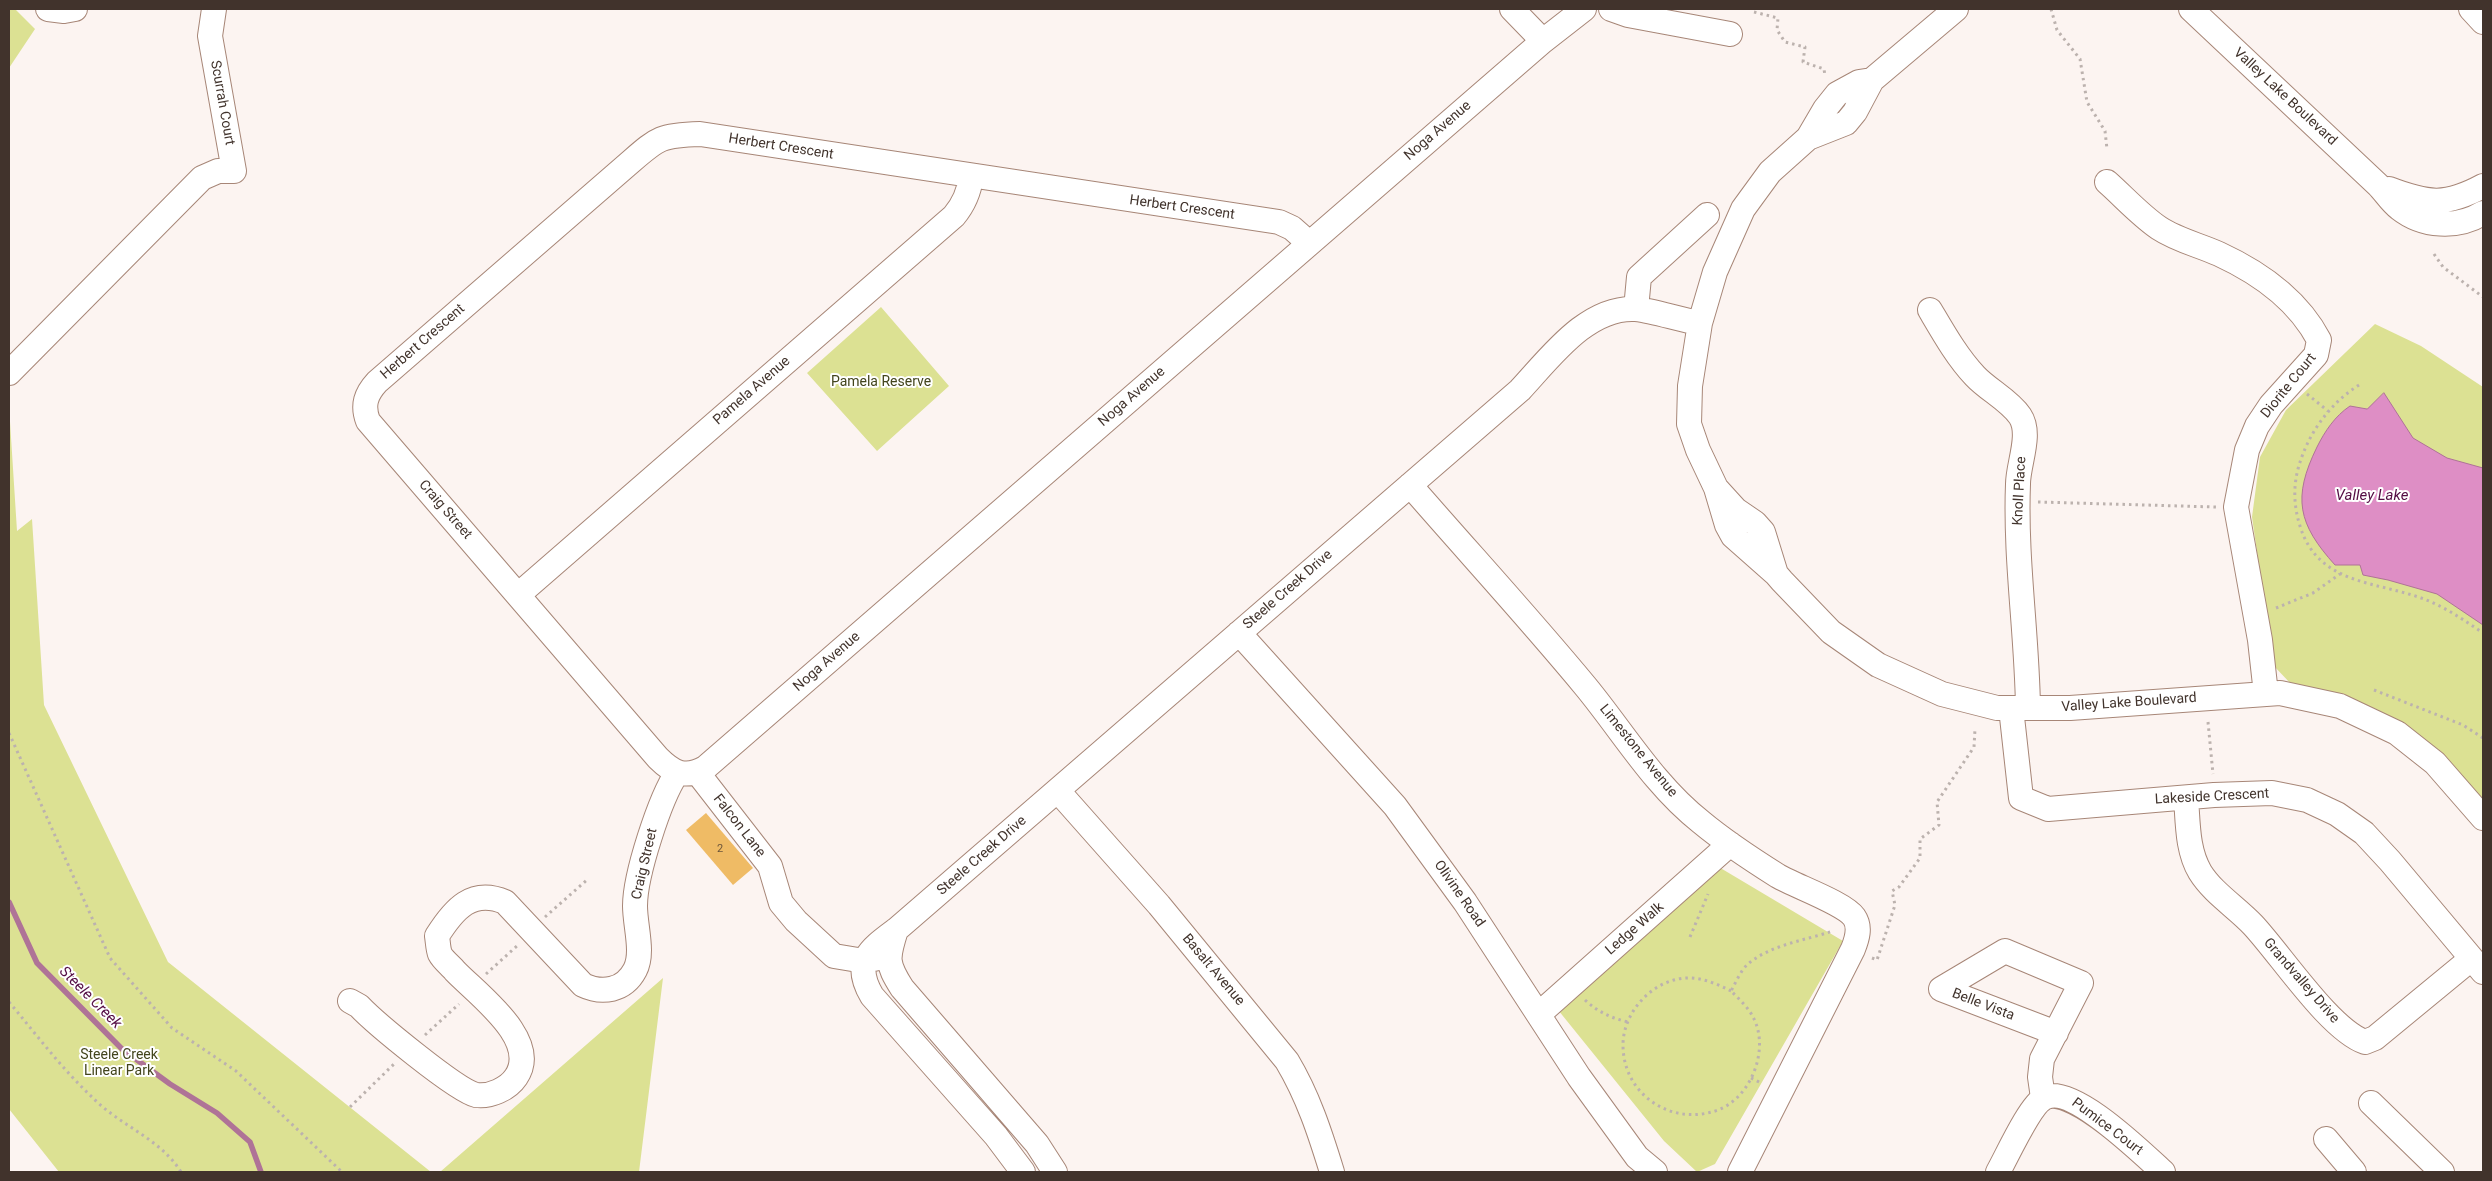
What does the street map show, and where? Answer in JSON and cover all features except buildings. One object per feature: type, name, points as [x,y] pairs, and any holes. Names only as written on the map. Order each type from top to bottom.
[{"type":"street","points":[[48,9],[64,11],[75,9]]},
{"type":"street","name":"Scurrah Court","points":[[9,373],[202,178],[218,171],[234,171],[210,36],[201,16],[201,9]]},
{"type":"street","name":"Scurrah Court","points":[[210,36],[214,9]]},
{"type":"street","points":[[1512,9],[1549,36]]},
{"type":"street","points":[[1532,9],[1549,36]]},
{"type":"street","name":"Noga Avenue","points":[[687,772],[705,768],[1309,243],[1549,36],[1584,9]]},
{"type":"street","points":[[1612,9],[1628,15],[1730,34]]},
{"type":"street","name":"Valley Lake Boulevard","points":[[1956,9],[1872,80],[1859,82],[1837,94],[1808,138],[1770,172],[1743,210],[1715,272],[1700,323],[1690,386],[1689,424],[1698,450],[1716,488],[1727,525],[1733,536],[1776,574],[1830,632],[1878,665],[1942,694],[1997,708],[2070,708],[2266,694],[2280,694],[2340,706],[2397,733],[2435,763],[2483,818]]},
{"type":"street","name":"Valley Lake Boulevard","points":[[2191,9],[2378,185],[2399,208],[2422,222],[2456,224],[2478,216]]},
{"type":"street","points":[[2471,9],[2483,22]]},
{"type":"street","name":"Herbert Crescent","points":[[368,421],[365,401],[368,392],[377,382],[656,141],[672,135],[700,134],[971,177],[1278,222],[1292,228],[1309,243]]},
{"type":"street","name":"Pamela Avenue","points":[[518,595],[954,216],[962,206],[968,193],[971,177]]},
{"type":"street","name":"Diorite Court","points":[[2107,182],[2158,228],[2180,239],[2218,253],[2259,274],[2299,311],[2319,340],[2316,355],[2271,405],[2257,426],[2247,450],[2236,508],[2260,640],[2266,694]]},
{"type":"street","name":"Valley Lake Boulevard","points":[[2378,185],[2417,200],[2440,201],[2476,190]]},
{"type":"street","points":[[2476,190],[2478,216]]},
{"type":"street","points":[[1636,309],[1639,277],[1707,216]]},
{"type":"street","name":"Steele Creek Drive","points":[[864,961],[871,948],[896,930],[1058,791],[1520,390],[1572,335],[1607,311],[1636,309],[1700,323]]},
{"type":"street","name":"Knoll Place","points":[[1930,310],[1973,374],[2011,407],[2020,416],[2024,425],[2018,476],[2016,518],[2027,653],[2019,708]]},
{"type":"street","name":"Craig Street","points":[[368,421],[658,758],[671,770],[687,772]]},
{"type":"street","name":"Limestone Avenue","points":[[1410,485],[1538,629],[1665,788],[1698,820],[1730,844],[1780,876],[1845,909],[1854,917],[1859,936],[1740,1172]]},
{"type":"street","name":"Olivine Road","points":[[1239,633],[1395,806],[1465,902],[1579,1077],[1637,1157],[1655,1172]]},
{"type":"street","name":"Lakeside Crescent","points":[[2019,708],[2021,798],[2048,809],[2272,793],[2307,800],[2337,814],[2364,833],[2390,861],[2477,966]]},
{"type":"street","name":"Craig Street","points":[[350,1002],[359,1006],[410,1049],[464,1090],[477,1095],[491,1094],[505,1088],[515,1079],[522,1065],[521,1045],[509,1025],[441,956],[437,936],[449,917],[462,905],[477,897],[493,897],[505,902],[583,985],[595,991],[608,991],[622,984],[634,972],[639,960],[635,905],[636,893],[652,830],[666,790],[687,772]]},
{"type":"street","name":"Falcon Lane","points":[[687,772],[770,866],[781,903],[796,921],[834,956],[864,961],[888,957]]},
{"type":"street","name":"Basalt Avenue","points":[[1058,791],[1159,905],[1287,1060],[1302,1085],[1332,1172]]},
{"type":"street","name":"Grandvalley Drive","points":[[2186,798],[2191,852],[2200,872],[2212,888],[2237,908],[2255,927],[2306,989],[2352,1038],[2365,1042],[2375,1038],[2477,966]]},
{"type":"street","name":"Ledge Walk","points":[[1539,1014],[1730,844]]},
{"type":"street","points":[[896,930],[888,957],[891,971],[902,988],[1036,1144],[1055,1172]]},
{"type":"street","name":"Belle Vista","points":[[2043,1098],[2040,1077],[2042,1060],[2056,1033],[2081,983],[2005,951],[1941,989],[2056,1033]]},
{"type":"street","points":[[864,961],[865,984],[872,996],[996,1136],[1023,1172]]},
{"type":"street","name":"Pumice Court","points":[[2043,1098],[2055,1095],[2076,1101],[2136,1147],[2163,1172]]},
{"type":"street","points":[[1998,1172],[2030,1114],[2043,1098]]},
{"type":"street","points":[[2371,1103],[2442,1172]]},
{"type":"street","points":[[2326,1139],[2354,1172]]},
{"type":"path","points":[[2051,9],[2058,30],[2080,59],[2087,102],[2105,132],[2107,149]]},
{"type":"path","points":[[1754,12],[1778,18],[1777,30],[1785,42],[1805,47],[1803,62],[1824,69]]},
{"type":"path","points":[[2434,254],[2443,268],[2483,297]]},
{"type":"path","points":[[2359,385],[2348,392],[2328,411],[2316,429],[2302,458],[2295,479],[2296,515],[2302,532],[2310,548],[2324,565],[2367,584],[2424,599],[2442,607],[2483,633]]},
{"type":"path","points":[[2306,393],[2328,411]]},
{"type":"path","points":[[2037,502],[2216,507]]},
{"type":"path","points":[[2273,609],[2313,594],[2341,573]]},
{"type":"path","points":[[2374,690],[2429,714],[2463,726],[2483,738]]},
{"type":"path","points":[[2208,722],[2214,782]]},
{"type":"path","points":[[1872,958],[1877,960],[1895,905],[1892,891],[1899,887],[1920,858],[1920,839],[1939,825],[1936,802],[1974,747],[1975,729]]},
{"type":"path","points":[[9,734],[110,958],[172,1028],[236,1071],[342,1172]]},
{"type":"path","points":[[538,923],[588,879]]},
{"type":"path","points":[[1690,937],[1701,906],[1709,892]]},
{"type":"path","points":[[1732,991],[1747,965],[1759,956],[1833,931]]},
{"type":"path","points":[[478,980],[520,944]]},
{"type":"path","points":[[1692,978],[1717,984],[1732,991],[1754,1017],[1760,1039],[1760,1055],[1751,1078],[1744,1089],[1719,1109],[1698,1114],[1676,1114],[1658,1107],[1642,1095],[1630,1078],[1623,1045],[1628,1022],[1641,1000],[1672,980],[1692,978]]},
{"type":"path","points":[[1574,983],[1580,995],[1599,1012],[1628,1022]]},
{"type":"path","points":[[424,1036],[467,997]]},
{"type":"path","points":[[9,1002],[92,1098],[114,1118],[166,1154],[181,1172]]},
{"type":"path","points":[[350,1108],[396,1062]]},
{"type":"path","points":[[1751,1078],[1764,1085]]},
{"type":"green space","points":[[9,9],[15,9],[35,29],[9,68]]},
{"type":"green space","name":"Pamela Reserve","points":[[881,307],[949,386],[877,451],[807,373]]},
{"type":"green space","points":[[2375,324],[2421,346],[2483,387],[2483,805],[2429,747],[2291,684],[2273,665],[2252,517],[2260,457],[2286,410]]},
{"type":"green space","name":"Steele Creek Linear Park","points":[[9,406],[17,531],[32,519],[44,705],[168,962],[431,1172],[59,1172],[9,1109]]},
{"type":"green space","points":[[1707,860],[1843,941],[1715,1164],[1697,1172],[1664,1141],[1550,1000]]},
{"type":"green space","points":[[663,978],[639,1172],[440,1172]]},
{"type":"water","name":"Valley Lake","points":[[2384,393],[2413,438],[2447,458],[2483,468],[2483,625],[2437,594],[2363,575],[2360,565],[2335,565],[2313,536],[2306,523],[2302,496],[2304,481],[2323,435],[2335,419],[2350,406],[2367,409]]},
{"type":"waterway","name":"Steele Creek","points":[[9,902],[37,963],[122,1049],[170,1084],[217,1113],[250,1142],[261,1172]]}]
